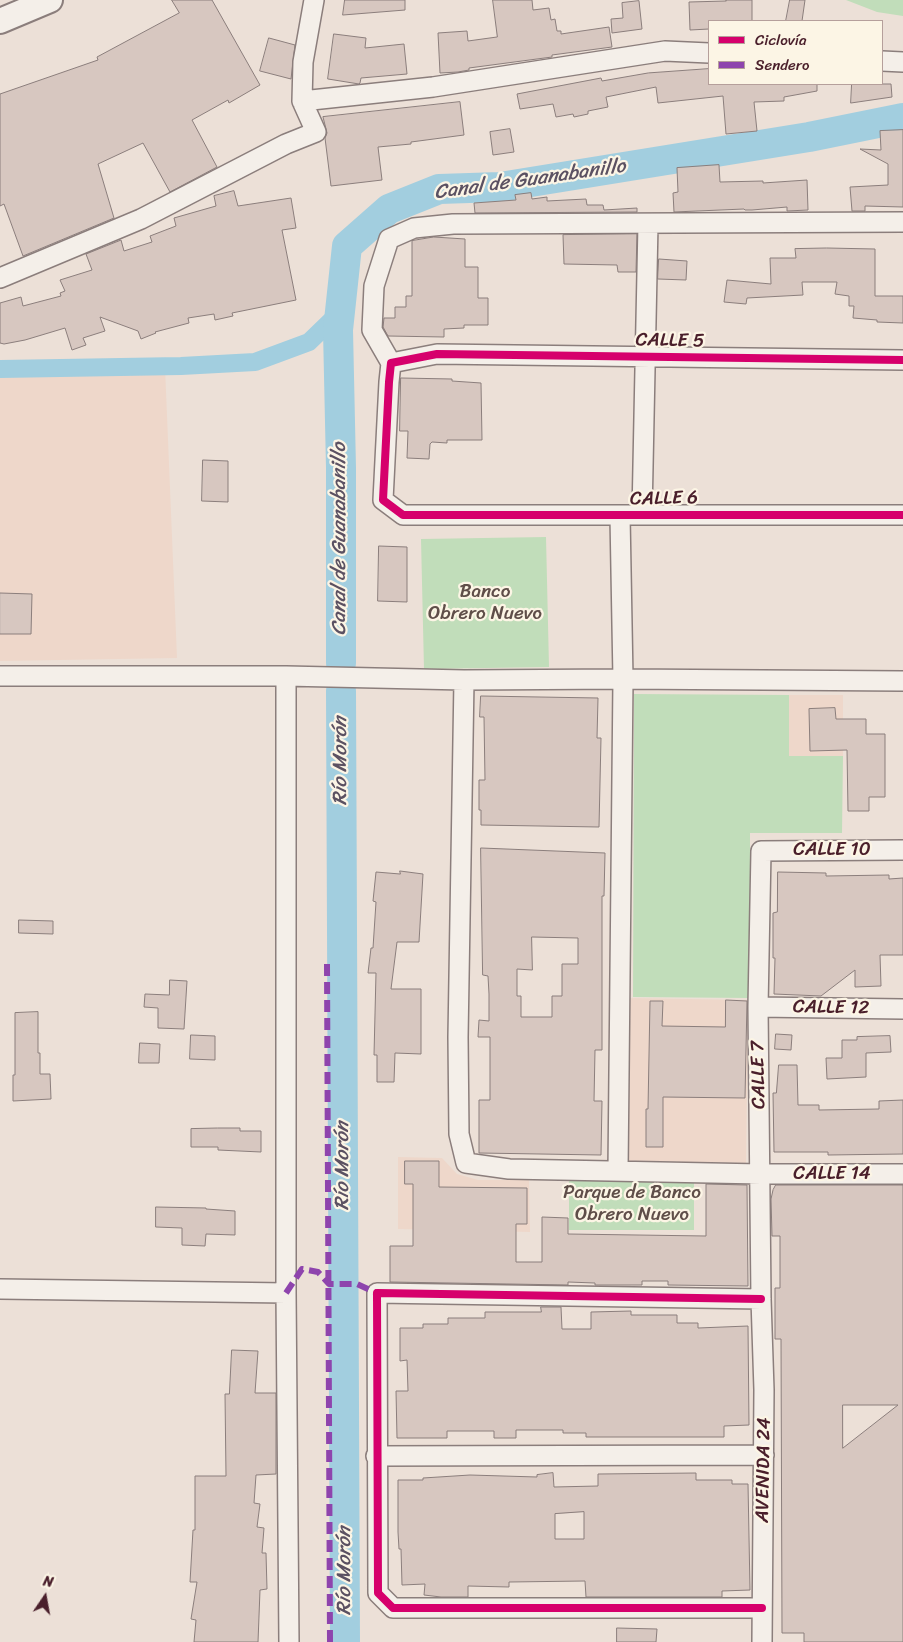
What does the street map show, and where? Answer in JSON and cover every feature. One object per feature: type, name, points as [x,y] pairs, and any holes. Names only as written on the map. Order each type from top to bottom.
[{"type":"main road","points":[[0,21],[50,0]]},
{"type":"street","points":[[0,278],[141,219],[286,144],[316,132],[302,101],[303,62],[314,0]]},
{"type":"street","points":[[302,101],[433,87],[665,51],[708,53]]},
{"type":"street","points":[[883,61],[903,62]]},
{"type":"street","points":[[391,363],[372,330],[374,286],[389,238],[414,228],[453,224],[903,222]]},
{"type":"street","points":[[642,514],[648,224]]},
{"type":"street","name":"CALLE 5","points":[[391,363],[437,354],[903,360]]},
{"type":"street","name":"CALLE 6","points":[[391,363],[383,500],[403,515],[903,515]]},
{"type":"street","points":[[618,1171],[623,679],[620,516]]},
{"type":"street","points":[[0,676],[286,676],[464,680],[903,681]]},
{"type":"street","points":[[286,676],[286,1292],[289,1642]]},
{"type":"street","name":"CALLE 14","points":[[464,680],[458,1037],[459,1134],[466,1163],[509,1169],[761,1174],[903,1174]]},
{"type":"street","name":"CALLE 10","points":[[761,851],[903,850]]},
{"type":"street","name":"CALLE 7","points":[[761,851],[758,1007],[761,1299]]},
{"type":"street","name":"CALLE 12","points":[[758,1007],[903,1009]]},
{"type":"street","points":[[0,1289],[286,1292]]},
{"type":"street","points":[[761,1299],[377,1293],[376,1456],[378,1593],[393,1608],[762,1608]]},
{"type":"street","name":"AVENIDA 24","points":[[761,1299],[764,1390],[762,1642]]},
{"type":"street","points":[[376,1456],[764,1455]]},
{"type":"shaded area","points":[[165,367],[177,658],[0,661],[0,369]]},
{"type":"shaded area","points":[[789,695],[843,695],[843,756],[789,756]]},
{"type":"shaded area","points":[[629,998],[748,1000],[746,1163],[627,1161]]},
{"type":"shaded area","points":[[398,1157],[442,1158],[457,1174],[478,1180],[529,1180],[530,1232],[398,1229]]},
{"type":"green space","points":[[846,0],[903,0],[903,16],[877,12]]},
{"type":"green space","name":"Banco Obrero Nuevo","points":[[546,537],[549,667],[424,669],[421,539]]},
{"type":"green space","points":[[634,694],[789,695],[789,756],[843,756],[842,833],[750,833],[750,998],[633,997]]},
{"type":"green space","name":"Parque de Banco Obrero Nuevo","points":[[569,1179],[694,1179],[694,1230],[569,1230]]},
{"type":"building","points":[[172,0],[212,0],[260,85],[229,103],[228,100],[192,120],[217,167],[170,192],[143,143],[98,164],[114,218],[23,256],[4,204],[0,206],[0,94],[98,60],[97,57],[179,13]]},
{"type":"building","points":[[345,0],[405,0],[405,10],[343,15]]},
{"type":"building","points":[[493,0],[532,0],[533,10],[549,8],[551,20],[555,19],[557,31],[561,31],[561,34],[609,27],[612,47],[469,68],[469,70],[458,72],[440,73],[438,33],[467,31],[468,41],[497,37]]},
{"type":"building","points":[[752,0],[752,20],[708,20],[708,29],[690,30],[689,2]]},
{"type":"building","points":[[790,0],[805,0],[802,20],[786,20]]},
{"type":"building","points":[[639,1],[642,29],[612,33],[611,19],[623,18],[622,3]]},
{"type":"building","points":[[334,34],[366,38],[365,48],[404,44],[407,74],[361,78],[359,84],[328,79]]},
{"type":"building","points":[[269,38],[295,45],[291,79],[260,71]]},
{"type":"building","points":[[708,69],[708,85],[817,85],[817,91],[784,97],[784,101],[754,102],[757,131],[726,134],[723,96],[658,103],[656,87],[606,97],[608,107],[588,111],[588,114],[574,117],[573,114],[556,117],[553,104],[520,109],[517,94],[601,78],[602,81],[648,73]]},
{"type":"building","points":[[891,84],[892,97],[851,103],[852,85]]},
{"type":"building","points":[[460,102],[464,135],[411,142],[411,144],[378,147],[382,180],[331,186],[325,138],[327,133],[323,117]]},
{"type":"building","points":[[510,129],[514,152],[493,155],[490,132]]},
{"type":"building","points":[[903,130],[903,207],[865,206],[865,211],[852,211],[850,187],[888,185],[888,164],[860,149],[881,150],[880,131]]},
{"type":"building","points":[[719,165],[720,182],[763,181],[763,183],[807,180],[808,210],[787,211],[787,207],[674,212],[673,193],[678,192],[677,168]]},
{"type":"building","points":[[234,191],[238,206],[291,198],[296,228],[282,230],[296,300],[232,313],[233,316],[215,320],[214,314],[188,318],[189,323],[155,332],[141,339],[138,331],[100,317],[105,331],[83,338],[86,345],[72,350],[65,328],[25,340],[0,343],[0,303],[21,297],[23,306],[61,296],[60,293],[65,291],[60,280],[92,270],[86,254],[121,240],[124,251],[152,242],[150,236],[176,226],[174,218],[216,206],[214,196]]},
{"type":"building","points":[[531,193],[532,199],[547,197],[547,201],[586,199],[587,205],[603,205],[604,210],[637,208],[637,212],[475,213],[474,203],[516,200],[515,195]]},
{"type":"building","points":[[637,234],[636,272],[618,272],[617,265],[564,264],[563,235]]},
{"type":"building","points":[[434,237],[465,239],[465,267],[478,267],[478,298],[488,298],[488,325],[464,325],[464,328],[444,329],[444,337],[388,336],[383,327],[384,318],[395,318],[395,307],[406,307],[406,296],[412,296],[412,241]]},
{"type":"building","points":[[795,249],[875,249],[875,296],[903,296],[903,323],[877,322],[877,320],[853,318],[854,306],[849,306],[849,296],[835,294],[837,282],[802,282],[803,295],[747,298],[746,304],[724,302],[727,280],[771,284],[770,258],[796,258]]},
{"type":"building","points":[[659,259],[687,261],[686,280],[658,279]]},
{"type":"building","points":[[401,378],[452,379],[452,381],[481,383],[482,440],[447,440],[447,443],[432,442],[430,444],[429,459],[407,458],[408,431],[400,431]]},
{"type":"building","points":[[203,460],[228,461],[228,502],[202,501]]},
{"type":"building","points":[[379,546],[407,547],[407,602],[378,601]]},
{"type":"building","points":[[0,593],[32,594],[31,634],[0,634]]},
{"type":"building","points":[[481,696],[598,698],[597,738],[601,738],[599,827],[481,825],[479,780],[485,780],[484,717],[480,717]]},
{"type":"building","points":[[835,708],[836,719],[866,719],[866,734],[885,734],[885,797],[869,797],[869,811],[848,811],[847,750],[810,751],[809,709]]},
{"type":"building","points":[[481,848],[605,853],[604,896],[602,896],[602,1050],[595,1050],[594,1101],[602,1101],[601,1155],[479,1153],[479,1100],[490,1100],[490,1037],[478,1037],[479,1020],[489,1021],[488,976],[483,975]],"holes":[[[532,937],[578,938],[578,964],[562,964],[562,996],[552,996],[552,1017],[521,1017],[521,996],[517,996],[517,969],[532,970]]]},
{"type":"building","points":[[400,871],[423,874],[419,942],[397,942],[391,989],[421,989],[421,1054],[395,1053],[394,1082],[377,1082],[377,1055],[374,1055],[376,973],[368,973],[371,948],[373,948],[376,902],[373,901],[376,872],[400,874]]},
{"type":"building","points":[[778,872],[826,873],[826,876],[889,875],[889,879],[903,878],[903,955],[880,955],[881,986],[855,987],[855,970],[821,996],[774,994],[773,913],[777,912]]},
{"type":"building","points":[[19,920],[53,921],[53,934],[19,933]]},
{"type":"building","points":[[170,980],[187,981],[184,1029],[158,1028],[158,1008],[144,1007],[145,994],[169,995]]},
{"type":"building","points":[[726,1000],[747,1001],[745,1098],[663,1097],[663,1147],[646,1147],[650,1001],[663,1001],[662,1026],[725,1027]]},
{"type":"building","points":[[38,1012],[40,1074],[50,1074],[51,1099],[13,1101],[15,1013]]},
{"type":"building","points":[[776,1034],[792,1035],[791,1050],[775,1049]]},
{"type":"building","points":[[191,1035],[215,1036],[215,1060],[190,1059]]},
{"type":"building","points":[[890,1036],[891,1052],[866,1053],[866,1077],[827,1079],[826,1058],[842,1058],[842,1040],[857,1040],[857,1037]]},
{"type":"building","points":[[140,1043],[160,1044],[159,1063],[139,1063]]},
{"type":"building","points":[[779,1065],[797,1065],[798,1105],[819,1105],[819,1110],[879,1109],[879,1101],[903,1100],[903,1154],[828,1155],[828,1152],[774,1152],[773,1093],[776,1093]]},
{"type":"building","points":[[240,1128],[240,1131],[261,1131],[261,1152],[218,1150],[218,1147],[191,1147],[191,1129]]},
{"type":"building","points":[[405,1161],[439,1161],[439,1187],[527,1188],[527,1224],[516,1224],[516,1262],[542,1262],[542,1217],[568,1218],[568,1234],[706,1236],[706,1184],[747,1185],[748,1286],[668,1285],[668,1281],[642,1281],[642,1285],[595,1285],[595,1283],[568,1282],[568,1285],[390,1282],[390,1246],[413,1246],[413,1184],[405,1184]]},
{"type":"building","points":[[776,1185],[903,1185],[903,1642],[804,1642],[804,1633],[782,1633],[781,1339],[775,1339],[775,1288],[780,1288],[780,1236],[772,1236],[771,1199]],"holes":[[[843,1405],[898,1405],[843,1448]]]},
{"type":"building","points":[[156,1207],[206,1208],[235,1211],[235,1235],[206,1234],[205,1246],[182,1245],[182,1228],[156,1227]]},
{"type":"building","points":[[541,1307],[561,1307],[562,1329],[591,1329],[591,1312],[631,1311],[631,1315],[677,1315],[677,1323],[698,1323],[698,1328],[748,1326],[749,1425],[724,1426],[724,1437],[586,1437],[586,1433],[563,1433],[563,1430],[516,1430],[516,1438],[494,1438],[494,1431],[447,1431],[447,1438],[397,1438],[396,1391],[408,1391],[407,1360],[400,1361],[400,1328],[423,1328],[423,1324],[448,1324],[448,1318],[485,1318],[485,1312],[541,1312]]},
{"type":"building","points":[[232,1350],[258,1351],[255,1393],[276,1393],[276,1474],[256,1475],[254,1503],[260,1504],[257,1527],[264,1528],[262,1553],[266,1553],[267,1589],[260,1590],[258,1642],[194,1642],[196,1620],[191,1619],[197,1582],[190,1582],[193,1530],[195,1530],[195,1476],[226,1476],[225,1394],[229,1394]]},
{"type":"building","points":[[553,1473],[554,1487],[598,1486],[598,1474],[696,1473],[696,1480],[732,1480],[732,1484],[748,1484],[750,1590],[722,1591],[722,1597],[586,1597],[585,1581],[509,1582],[509,1587],[468,1586],[468,1597],[441,1597],[424,1595],[425,1584],[402,1585],[401,1549],[399,1549],[398,1532],[398,1480],[423,1480],[423,1478],[470,1475],[537,1477],[537,1475]],"holes":[[[584,1512],[584,1539],[555,1539],[555,1514]]]},
{"type":"building","points":[[617,1628],[657,1629],[656,1642],[617,1642]]},
{"type":"waterway","name":"Canal de Guanabanillo","points":[[341,663],[341,468],[338,330],[347,246],[389,209],[439,189],[500,187],[809,137],[903,118]]},
{"type":"waterway","points":[[0,369],[181,366],[255,362],[309,342],[340,312]]},
{"type":"waterway","name":"Río Morón","points":[[341,691],[345,1642]]},
{"type":"marked path","points":[[327,964],[330,1642]]},
{"type":"marked path","points":[[286,1293],[302,1269],[318,1272],[329,1284],[357,1284],[377,1293]]},
{"type":"cycle path","points":[[903,360],[437,354],[391,363],[383,500],[403,515],[903,515]]},
{"type":"cycle path","points":[[761,1299],[377,1293],[378,1593],[393,1608],[762,1608]]}]
